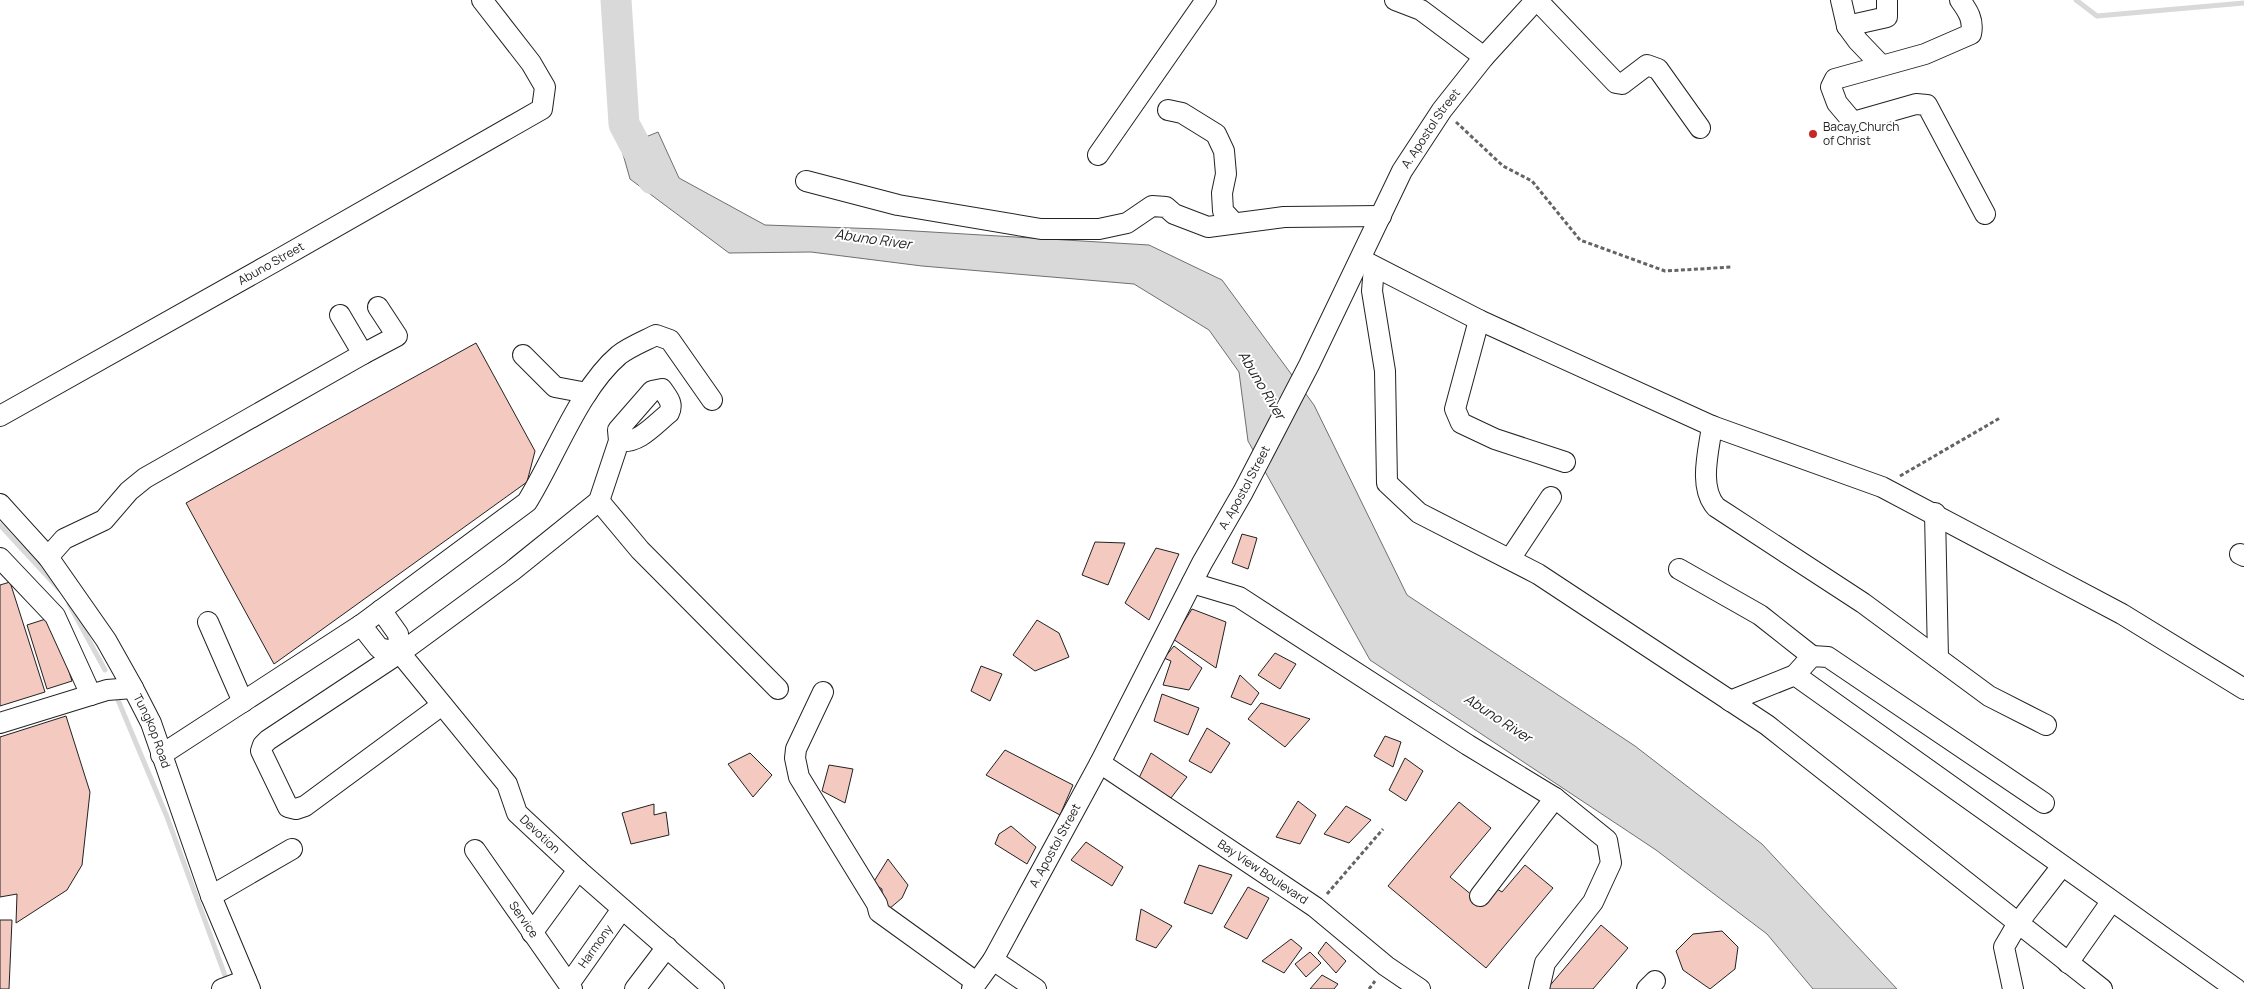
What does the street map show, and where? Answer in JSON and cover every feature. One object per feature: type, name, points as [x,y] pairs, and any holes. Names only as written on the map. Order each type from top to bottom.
[{"type":"street","name":"Abuno Street","points":[[0,416],[542,109],[545,87],[531,62],[482,0]]},
{"type":"street","points":[[1098,155],[1206,0]]},
{"type":"street","points":[[1395,0],[1421,10],[1484,57]]},
{"type":"street","points":[[1537,0],[1616,83],[1622,84],[1647,65],[1658,69],[1700,128]]},
{"type":"street","name":"A. Apostol Street","points":[[974,986],[993,960],[1100,763],[1192,583],[1367,263],[1381,216],[1402,171],[1442,110],[1484,57],[1537,0]]},
{"type":"street","points":[[1841,0],[1848,26],[1881,65]]},
{"type":"street","points":[[1848,26],[1887,17],[1887,0]]},
{"type":"street","points":[[1960,0],[1973,24],[1971,34],[1925,54],[1835,79],[1831,87],[1837,103],[1852,122],[1855,123],[1916,104],[1927,105],[1985,214]]},
{"type":"street","points":[[1168,110],[1182,113],[1216,134],[1224,151],[1226,174],[1222,193],[1223,211],[1234,222]]},
{"type":"street","points":[[806,181],[898,205],[1041,230],[1099,230],[1127,223],[1152,206],[1166,207],[1174,214],[1208,227],[1234,222],[1284,217],[1381,216]]},
{"type":"street","points":[[1367,263],[1479,320],[1712,426],[1882,487],[1935,513],[2122,614],[2244,689]]},
{"type":"street","points":[[1367,263],[1385,371],[1387,483],[1419,513],[1538,574],[1767,726],[2102,989]]},
{"type":"street","points":[[48,557],[64,538],[104,520],[129,491],[145,478],[397,336],[378,307]]},
{"type":"street","points":[[340,315],[363,354]]},
{"type":"street","points":[[1479,320],[1455,409],[1460,423],[1495,439],[1565,462]]},
{"type":"street","points":[[161,755],[361,625],[527,502],[542,478],[587,393],[619,355],[656,334],[670,340],[712,400]]},
{"type":"street","points":[[523,355],[555,387],[587,393]]},
{"type":"street","points":[[1712,426],[1706,479],[1711,501],[1716,507],[1863,603],[1989,696],[2046,725]]},
{"type":"street","points":[[442,705],[305,806],[288,807],[261,752],[263,744],[400,652],[512,571],[599,502],[619,441]]},
{"type":"street","points":[[1510,559],[1551,497]]},
{"type":"street","points":[[599,502],[640,550],[778,689]]},
{"type":"street","name":"Tungkop Road","points":[[0,504],[48,557],[106,640],[133,688],[151,723],[211,896],[248,985]]},
{"type":"street","points":[[1935,513],[1938,658]]},
{"type":"street","points":[[0,558],[56,616],[91,695]]},
{"type":"street","points":[[1679,569],[1760,615],[1812,656],[1828,657],[2044,803]]},
{"type":"street","points":[[1192,583],[1239,597],[1468,745],[1555,798],[1607,840],[1611,864],[1593,902],[1545,963],[1540,989]]},
{"type":"street","name":"Devotion","points":[[381,610],[398,634],[400,652],[507,784],[517,812],[578,870],[713,989]]},
{"type":"street","points":[[208,622],[243,702]]},
{"type":"street","points":[[361,625],[379,648],[400,652]]},
{"type":"street","points":[[1730,701],[1795,675],[1812,656]]},
{"type":"street","points":[[1795,675],[2236,989]]},
{"type":"street","points":[[0,723],[106,690],[133,688]]},
{"type":"street","points":[[823,692],[796,750],[795,758],[799,777],[877,904],[879,912],[974,986]]},
{"type":"street","name":"Bay View Boulevard","points":[[1100,763],[1315,907],[1386,966],[1420,989]]},
{"type":"street","points":[[1480,896],[1555,798]]},
{"type":"street","points":[[211,896],[292,849]]},
{"type":"street","name":"Service","points":[[475,850],[571,986]]},
{"type":"street","points":[[2013,989],[2004,947],[2018,923],[2062,866]]},
{"type":"street","points":[[532,933],[578,870]]},
{"type":"street","points":[[2068,963],[2112,902]]},
{"type":"street","name":"Harmony","points":[[571,986],[622,909]]},
{"type":"street","points":[[635,989],[667,947]]},
{"type":"street","points":[[993,960],[1036,989]]},
{"type":"street","points":[[222,989],[248,985]]},
{"type":"path","points":[[1442,110],[1503,166],[1532,181],[1580,240],[1665,271],[1732,267]]},
{"type":"path","points":[[1882,487],[2000,418]]},
{"type":"path","points":[[1315,907],[1382,829]]},
{"type":"water","points":[[658,132],[679,178],[765,225],[881,229],[1149,245],[1222,280],[1314,405],[1407,595],[1635,746],[1762,844],[1897,989],[1813,989],[1767,934],[1656,850],[1370,660],[1248,441],[1239,372],[1209,330],[1134,284],[922,266],[811,252],[729,253],[630,179],[621,147]]},
{"type":"building","points":[[476,343],[535,451],[527,482],[274,664],[186,503]]},
{"type":"building","points":[[1242,534],[1257,538],[1248,569],[1232,563]]},
{"type":"building","points":[[1095,542],[1125,543],[1108,585],[1082,575]]},
{"type":"building","points":[[1156,548],[1179,554],[1149,620],[1125,603]]},
{"type":"building","points":[[10,582],[45,692],[0,706],[0,585]]},
{"type":"building","points":[[1192,609],[1226,622],[1216,668],[1173,639]]},
{"type":"building","points":[[52,617],[72,681],[47,689],[27,625]]},
{"type":"building","points":[[1037,620],[1059,633],[1069,657],[1035,671],[1013,655]]},
{"type":"building","points":[[1174,646],[1202,668],[1189,690],[1163,685],[1171,661],[1164,658]]},
{"type":"building","points":[[1275,653],[1296,664],[1280,689],[1258,675]]},
{"type":"building","points":[[981,666],[1002,674],[990,701],[971,691]]},
{"type":"building","points":[[1240,675],[1259,693],[1251,705],[1231,697]]},
{"type":"building","points":[[1162,694],[1199,708],[1188,735],[1154,721]]},
{"type":"building","points":[[1261,703],[1310,719],[1285,747],[1248,719]]},
{"type":"building","points":[[66,716],[90,792],[82,865],[67,890],[16,923],[17,894],[0,897],[0,737]]},
{"type":"building","points":[[1207,728],[1230,743],[1211,773],[1189,761]]},
{"type":"building","points":[[1385,736],[1401,742],[1393,767],[1374,756]]},
{"type":"building","points":[[1005,750],[1073,785],[1060,815],[986,775]]},
{"type":"building","points":[[750,753],[772,775],[753,797],[728,764]]},
{"type":"building","points":[[1151,753],[1187,777],[1171,798],[1138,780]]},
{"type":"building","points":[[1405,758],[1423,771],[1406,801],[1389,790]]},
{"type":"building","points":[[829,765],[853,769],[845,803],[822,791]]},
{"type":"building","points":[[1298,801],[1316,815],[1300,844],[1276,837]]},
{"type":"building","points":[[1459,802],[1491,828],[1450,877],[1484,905],[1497,889],[1502,892],[1525,865],[1553,888],[1486,968],[1388,886]]},
{"type":"building","points":[[654,804],[654,815],[666,812],[669,835],[631,844],[622,813]]},
{"type":"building","points":[[1346,806],[1371,820],[1349,843],[1324,834]]},
{"type":"building","points":[[1011,826],[1036,847],[1027,864],[995,844],[999,834]]},
{"type":"building","points":[[1086,842],[1123,867],[1112,886],[1071,860]]},
{"type":"building","points":[[888,859],[908,885],[902,898],[889,909],[882,903],[882,889],[873,883]]},
{"type":"building","points":[[1199,865],[1232,875],[1212,914],[1184,903]]},
{"type":"building","points":[[1248,887],[1269,898],[1247,939],[1224,927]]},
{"type":"building","points":[[1141,909],[1172,926],[1156,948],[1136,940]]},
{"type":"building","points":[[0,920],[12,920],[9,989],[0,989]]},
{"type":"building","points":[[1601,925],[1628,948],[1593,989],[1547,989]]},
{"type":"building","points":[[1722,931],[1738,947],[1735,969],[1710,989],[1683,970],[1676,951],[1693,934]]},
{"type":"building","points":[[1291,939],[1302,948],[1284,973],[1262,961]]},
{"type":"building","points":[[1326,942],[1346,961],[1336,973],[1318,953]]},
{"type":"building","points":[[1310,952],[1321,963],[1306,977],[1295,964]]},
{"type":"building","points":[[1322,975],[1338,984],[1334,989],[1310,989]]},
{"type":"waterway","name":"Abuno River","points":[[616,0],[624,124],[653,179]]},
{"type":"waterway","points":[[2076,0],[2097,16],[2244,3]]},
{"type":"waterway","points":[[0,525],[59,589]]},
{"type":"waterway","points":[[69,604],[105,670]]},
{"type":"waterway","points":[[118,700],[167,817],[227,981]]},
{"type":"place","name":"Bacay Church of Christ","points":[[1813,134]]}]
